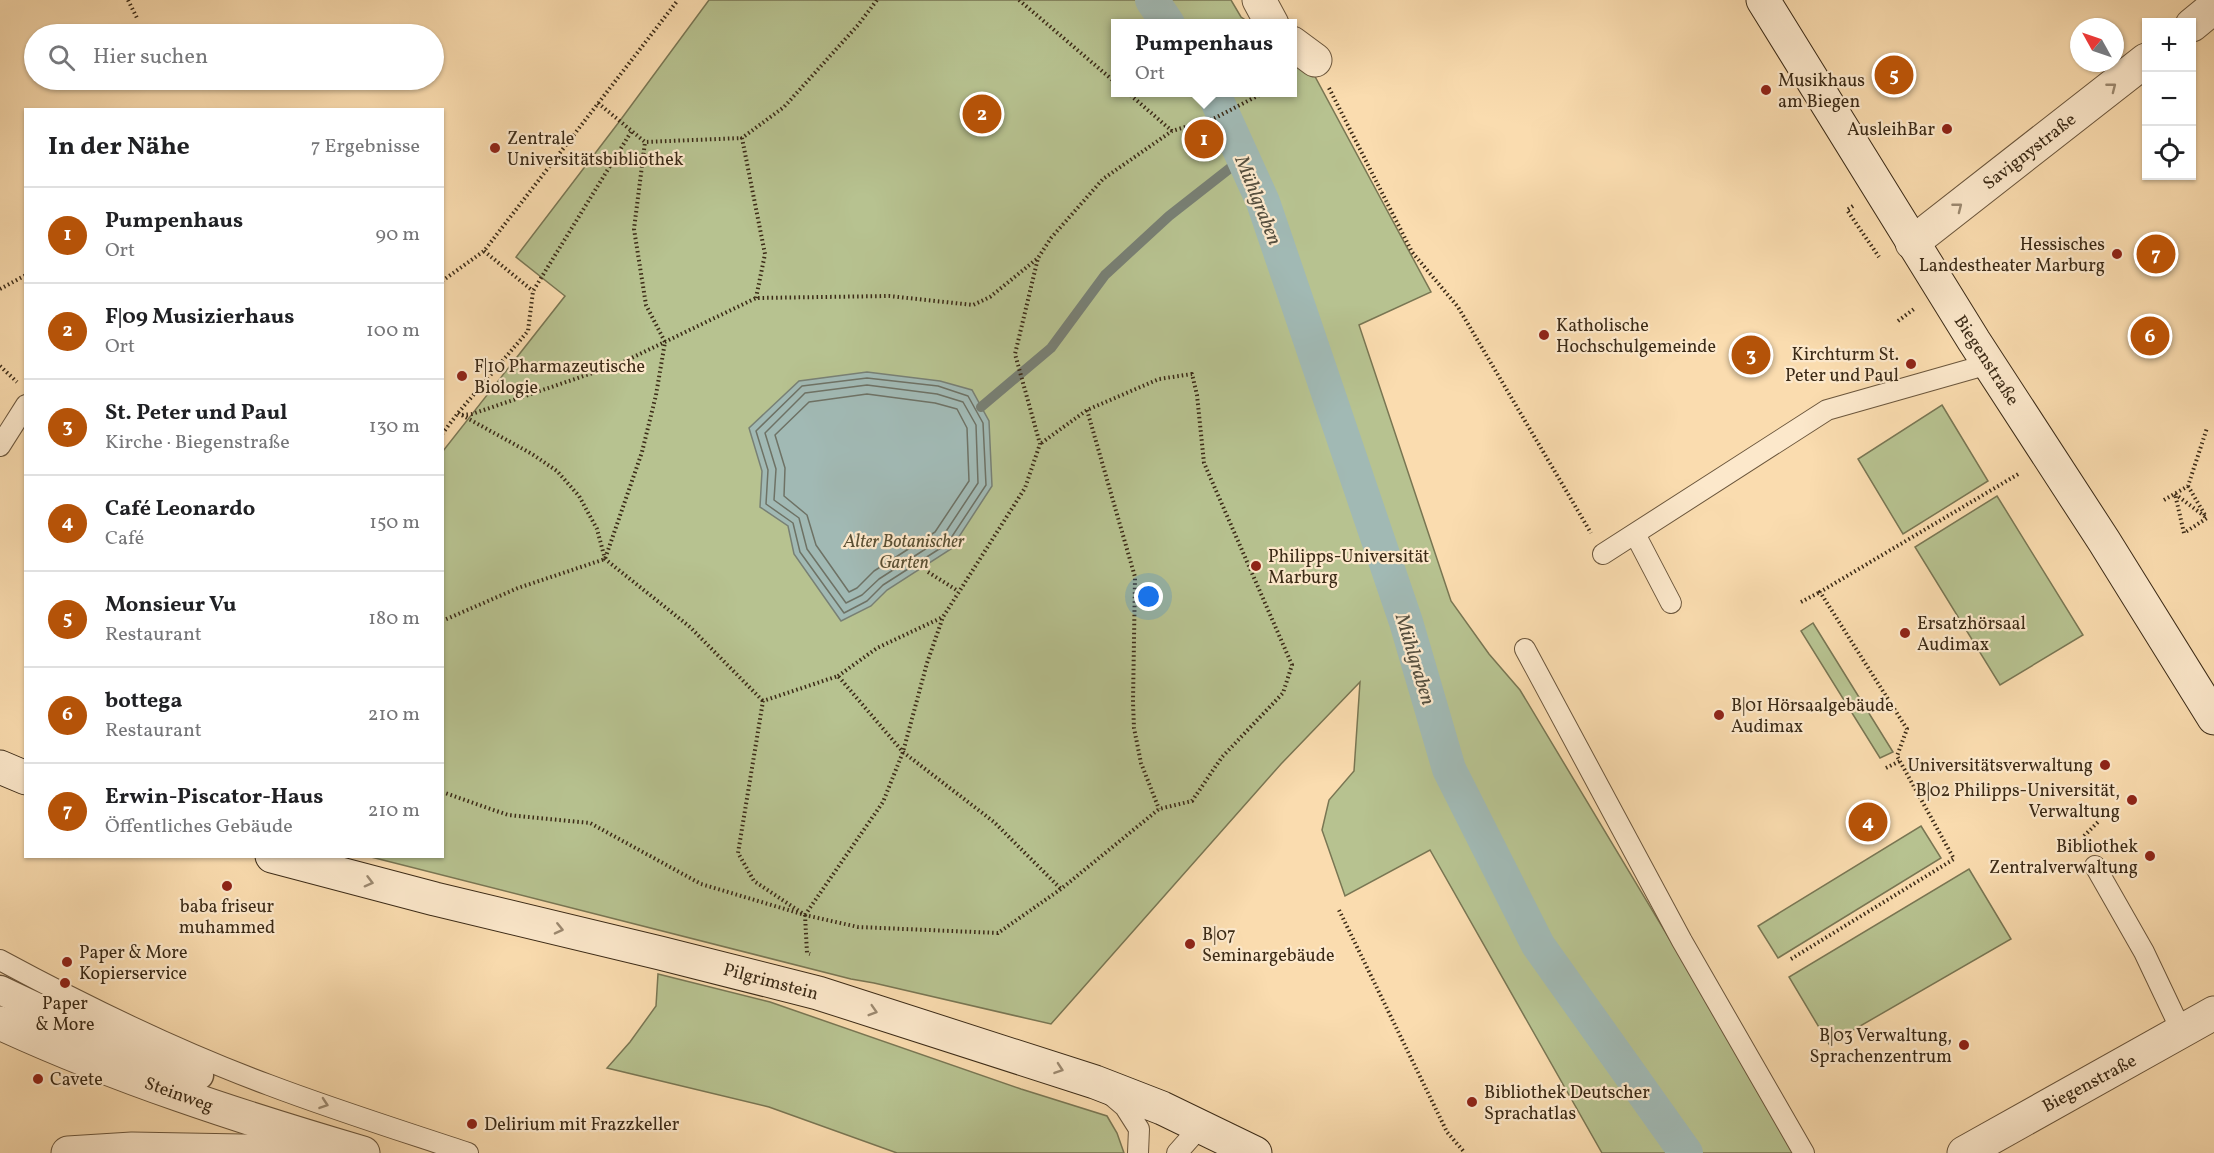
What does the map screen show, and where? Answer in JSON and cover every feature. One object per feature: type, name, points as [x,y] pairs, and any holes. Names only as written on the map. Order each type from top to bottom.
[{"type":"main road","points":[[1259,0],[1269,19]]},
{"type":"main road","name":"Biegenstraße","points":[[1763,0],[1912,243],[2214,718]]},
{"type":"main road","points":[[2196,22],[2214,7]]},
{"type":"main road","name":"Savignystraße","points":[[1912,243],[2142,63]]},
{"type":"main road","points":[[0,767],[24,777]]},
{"type":"main road","name":"Pilgrimstein","points":[[280,858],[435,899],[660,952],[818,993],[1095,1082],[1151,1119],[1200,1127],[1255,1153]]},
{"type":"main road","name":"Biegenstraße","points":[[1964,1153],[2214,1013]]},
{"type":"main road","name":"Steinweg","points":[[0,1023],[57,1050],[169,1091],[250,1119],[363,1153]]},
{"type":"main road","points":[[68,1153],[132,1149],[291,1152],[331,1144]]},
{"type":"street","points":[[0,990],[199,1075]]},
{"type":"lane","points":[[1603,554],[1827,410],[1989,364]]},
{"type":"lane","points":[[0,446],[24,408]]},
{"type":"lane","points":[[1635,534],[1671,603]]},
{"type":"lane","points":[[1525,649],[1682,941],[1803,1153]]},
{"type":"lane","points":[[2095,866],[2144,952],[2182,1032]]},
{"type":"lane","points":[[0,960],[161,1041],[268,1085],[468,1153]]},
{"type":"lane","points":[[1138,1153],[1151,1119]]},
{"type":"lane","points":[[1177,1153],[1200,1127]]},
{"type":"path","points":[[128,0],[137,18]]},
{"type":"path","points":[[444,280],[484,251],[678,0]]},
{"type":"path","points":[[598,103],[645,142],[742,138],[784,107],[858,25],[877,0]]},
{"type":"path","points":[[1019,0],[1111,79]]},
{"type":"path","points":[[1304,52],[1412,252],[1458,308],[1603,554]]},
{"type":"path","points":[[1132,97],[1172,131]]},
{"type":"path","points":[[460,414],[472,414],[619,364],[756,298],[889,296],[973,305],[990,297],[1038,258],[1052,238],[1103,179],[1172,131],[1215,118],[1256,97]]},
{"type":"path","points":[[444,432],[528,331],[533,291],[631,132]]},
{"type":"path","points":[[742,138],[765,254],[756,298]]},
{"type":"path","points":[[605,559],[642,452],[656,394],[665,342],[646,304],[634,229],[645,142]]},
{"type":"path","points":[[484,251],[533,291]]},
{"type":"path","points":[[818,956],[807,953],[806,915],[883,802],[903,752],[927,663],[943,617],[1025,488],[1040,444],[1016,354],[1038,258]]},
{"type":"path","points":[[0,289],[24,276]]},
{"type":"path","points":[[1898,321],[1915,308]]},
{"type":"path","points":[[0,366],[19,385]]},
{"type":"path","points":[[444,793],[508,815],[590,823],[701,885],[806,915],[858,927],[998,933],[1061,889],[1159,809],[1192,801],[1222,757],[1283,693],[1292,665],[1204,463],[1197,395],[1192,374],[1159,379],[1087,410],[1040,444]]},
{"type":"path","points":[[1087,410],[1136,577],[1134,728],[1142,763],[1159,809]]},
{"type":"path","points":[[460,414],[532,454],[557,471],[579,496],[597,529],[605,559],[690,627],[763,701]]},
{"type":"path","points":[[2164,500],[2188,486],[2207,428]]},
{"type":"path","points":[[1800,602],[2048,455]]},
{"type":"path","points":[[2188,486],[2207,518]]},
{"type":"path","points":[[2175,494],[2184,533],[2207,518]]},
{"type":"path","points":[[2175,494],[2207,518]]},
{"type":"path","points":[[444,620],[518,588],[605,559]]},
{"type":"path","points":[[928,572],[958,591]]},
{"type":"path","points":[[1791,959],[1954,859],[1897,756],[1907,729],[1820,591]]},
{"type":"path","points":[[763,701],[838,676],[877,648],[943,617]]},
{"type":"path","points":[[838,676],[903,752],[993,822],[1061,889]]},
{"type":"path","points":[[763,701],[738,852],[754,881],[806,915]]},
{"type":"path","points":[[1886,768],[1899,761]]},
{"type":"path","points":[[1339,910],[1447,1132],[1465,1153]]},
{"type":"green space","name":"Alter Botanischer Garten","points":[[709,0],[1231,0],[1244,19],[1111,19],[1111,97],[1297,97],[1297,59],[1312,71],[1431,292],[1359,325],[1451,601],[1489,654],[1520,690],[1798,1153],[1602,1153],[1430,850],[1345,896],[1322,830],[1329,800],[1354,771],[1360,682],[1281,764],[1051,1024],[851,979],[375,858],[444,858],[444,450],[565,296],[516,257]]},
{"type":"green space","points":[[1942,405],[1988,481],[1903,534],[1858,459]]},
{"type":"green space","points":[[1997,496],[2083,635],[2000,685],[1915,547]]},
{"type":"green space","points":[[1813,623],[1893,752],[1880,758],[1801,631]]},
{"type":"green space","points":[[1921,826],[1941,858],[1778,958],[1758,926]]},
{"type":"green space","points":[[1969,869],[2011,939],[1829,1044],[1789,977]]},
{"type":"green space","points":[[658,974],[770,1002],[1021,1089],[1107,1116],[1117,1133],[1124,1153],[897,1153],[769,1107],[607,1068],[630,1042],[656,1006]]},
{"type":"water","points":[[867,372],[940,381],[972,390],[989,421],[992,486],[951,549],[887,590],[871,606],[841,621],[794,554],[788,526],[760,507],[762,471],[749,428],[799,381]]},
{"type":"waterway","name":"Mühlgraben","points":[[1152,0],[1165,19]]},
{"type":"waterway","name":"Mühlgraben","points":[[1215,97],[1263,202],[1406,622],[1449,769],[1538,945],[1686,1153]]},
{"type":"waterway","points":[[981,407],[1051,348],[1105,275],[1169,216],[1243,158]]},
{"type":"place","name":"Monsieur Vu","points":[[1894,75]]},
{"type":"place","name":"Musikhaus am Biegen","points":[[1766,90]]},
{"type":"place","name":"F|09 Musizierhaus","points":[[982,114]]},
{"type":"place","name":"AusleihBar","points":[[1947,129]]},
{"type":"place","name":"Pumpenhaus","points":[[1204,139]]},
{"type":"place","name":"Zentrale Universitätsbibliothek","points":[[495,148]]},
{"type":"place","name":"Hessisches Landestheater Marburg","points":[[2117,254]]},
{"type":"place","name":"Erwin-Piscator-Haus","points":[[2156,254]]},
{"type":"place","name":"Katholische Hochschulgemeinde","points":[[1544,335]]},
{"type":"place","name":"bottega","points":[[2150,336]]},
{"type":"place","name":"St. Peter und Paul","points":[[1751,355]]},
{"type":"place","name":"Kirchturm St. Peter und Paul","points":[[1911,364]]},
{"type":"place","name":"F|10 Pharmazeutische Biologie","points":[[462,376]]},
{"type":"place","name":"Philipps-Universität Marburg","points":[[1256,566]]},
{"type":"place","name":"Ersatzhörsaal Audimax","points":[[1905,633]]},
{"type":"place","name":"B|01 Hörsaalgebäude Audimax","points":[[1719,715]]},
{"type":"place","name":"Universitätsverwaltung","points":[[2105,765]]},
{"type":"place","name":"B|02 Philipps-Universität, Verwaltung","points":[[2132,800]]},
{"type":"place","name":"Café Leonardo","points":[[1868,822]]},
{"type":"place","name":"Bibliothek Zentralverwaltung","points":[[2150,856]]},
{"type":"place","name":"baba friseur muhammed","points":[[227,886]]},
{"type":"place","name":"B|07 Seminargebäude","points":[[1190,944]]},
{"type":"place","name":"Paper & More Kopierservice","points":[[67,962]]},
{"type":"place","name":"Paper & More","points":[[65,983]]},
{"type":"place","name":"B|03 Verwaltung, Sprachenzentrum","points":[[1964,1045]]},
{"type":"place","name":"Cavete","points":[[38,1079]]},
{"type":"place","name":"Bibliothek Deutscher Sprachatlas","points":[[1472,1102]]},
{"type":"place","name":"Delirium mit Frazzkeller","points":[[472,1124]]}]
